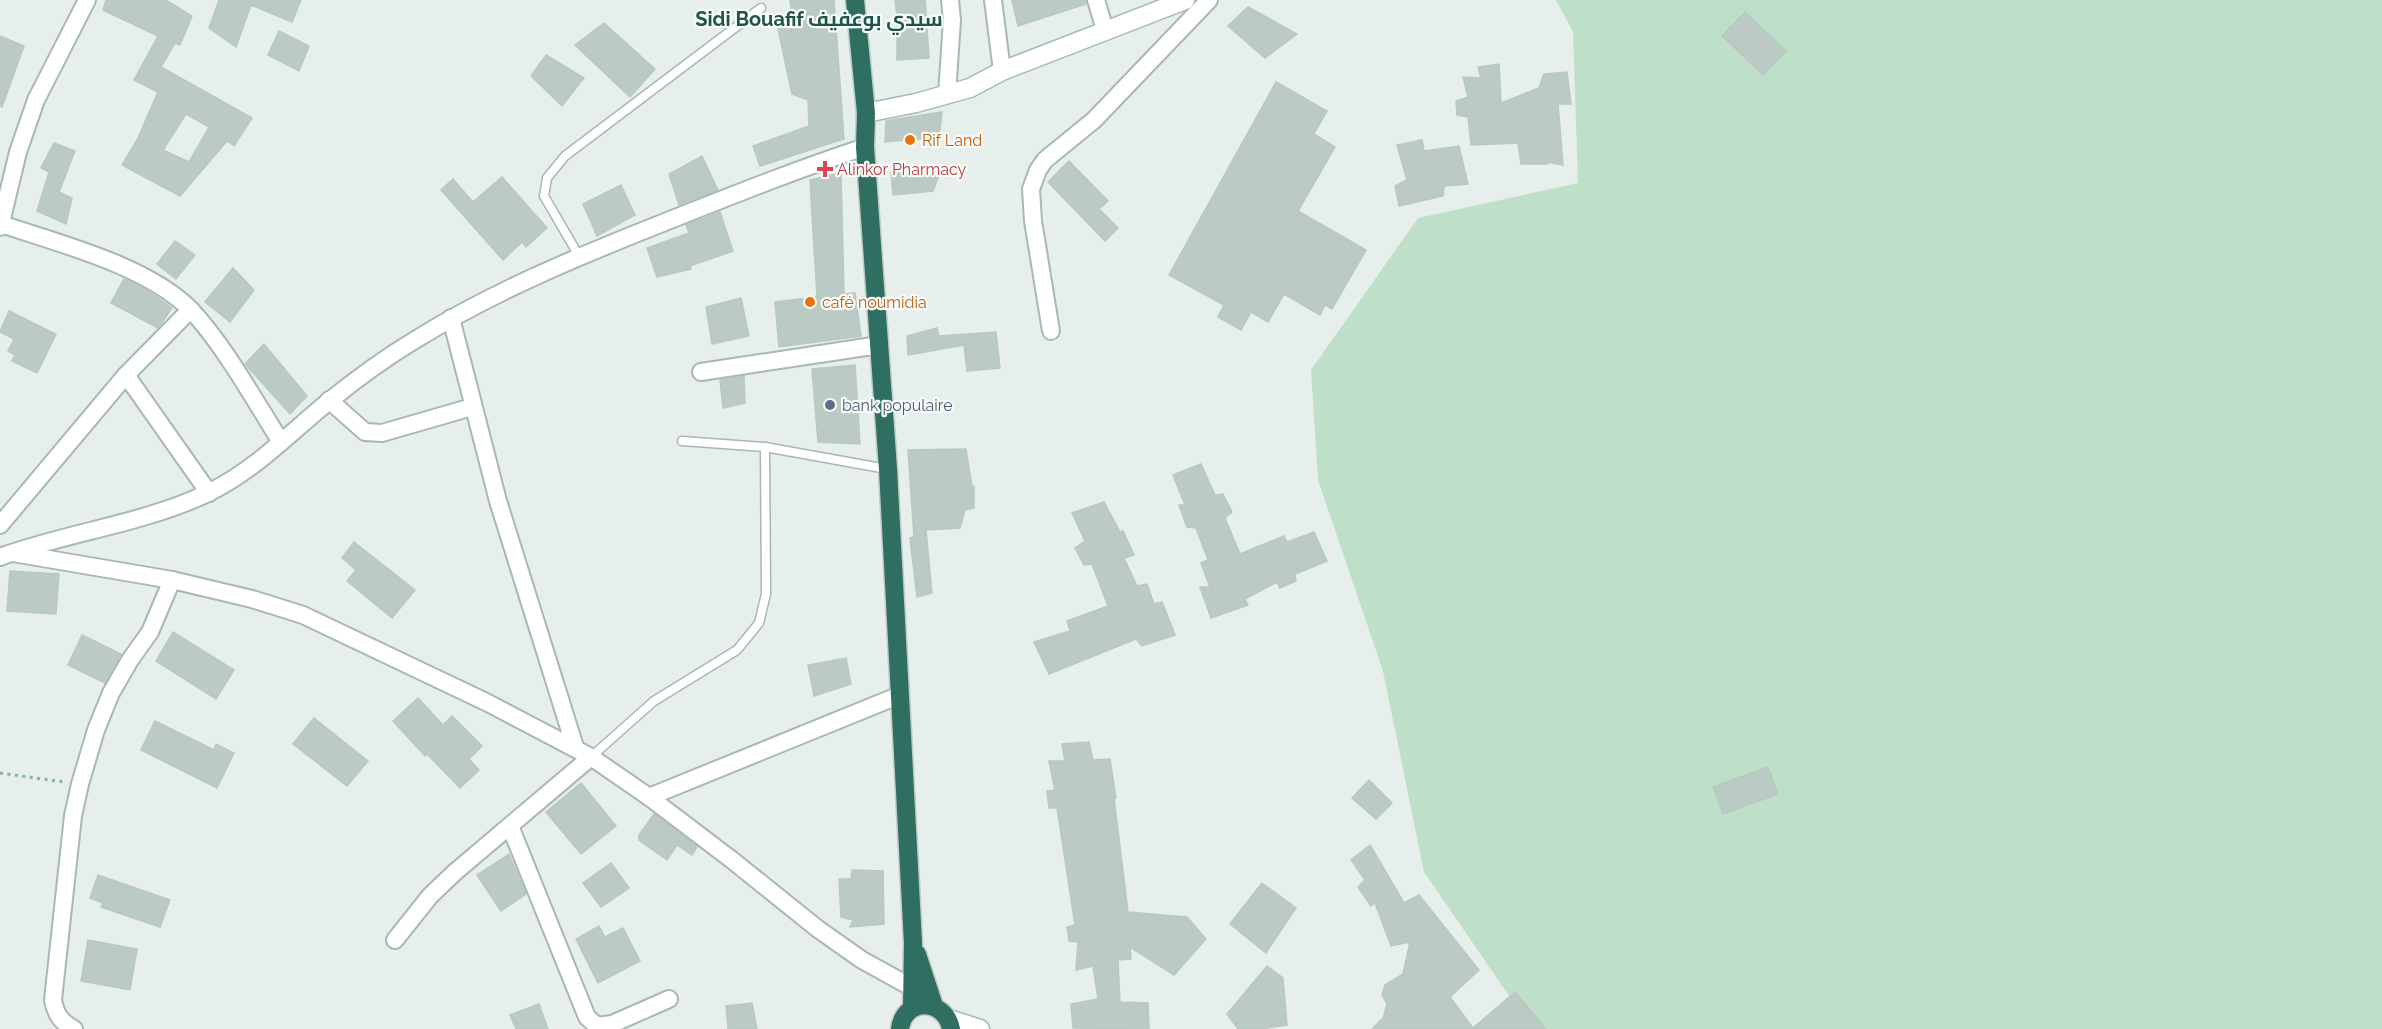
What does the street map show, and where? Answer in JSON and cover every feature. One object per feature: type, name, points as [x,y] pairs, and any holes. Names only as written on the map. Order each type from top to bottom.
[{"type":"highway","points":[[855,0],[866,113],[865,147],[888,469],[913,943],[912,1008]]},
{"type":"highway","points":[[913,943],[934,1006]]},
{"type":"highway","points":[[900,1029],[905,1015],[912,1008],[927,1005],[943,1011],[950,1024]]},
{"type":"street","points":[[87,0],[36,100],[18,152],[0,225],[119,265],[158,285],[190,310],[221,351],[281,442]]},
{"type":"street","points":[[947,94],[952,20],[950,0]]},
{"type":"street","points":[[993,0],[1002,71]]},
{"type":"street","points":[[1096,0],[1105,30]]},
{"type":"street","points":[[866,113],[970,88],[1002,71],[1185,0]]},
{"type":"street","points":[[1051,331],[1033,221],[1031,189],[1038,170],[1045,160],[1094,120],[1209,0]]},
{"type":"street","points":[[6,555],[168,509],[209,493],[254,464],[329,400],[413,340],[451,318],[579,256],[794,171],[865,147]]},
{"type":"street","points":[[0,525],[126,375],[190,310]]},
{"type":"street","points":[[451,318],[498,501],[575,747]]},
{"type":"street","points":[[701,372],[879,345]]},
{"type":"street","points":[[126,375],[209,493]]},
{"type":"street","points":[[329,400],[365,432],[382,433],[472,407]]},
{"type":"street","points":[[6,555],[172,580],[252,599],[303,615],[575,747],[649,797],[818,929],[862,960],[911,987]]},
{"type":"street","points":[[74,1029],[59,1018],[55,1012],[53,1000],[73,816],[96,730],[111,693],[150,632],[172,580]]},
{"type":"street","points":[[649,797],[900,695]]},
{"type":"street","points":[[395,939],[430,896],[454,873],[591,757]]},
{"type":"street","points":[[510,826],[587,1017],[597,1026],[612,1024],[669,999]]},
{"type":"street","points":[[950,1024],[980,1029]]},
{"type":"lane","points":[[579,256],[544,196],[547,178],[565,156],[761,8]]},
{"type":"lane","points":[[682,441],[765,447],[888,469]]},
{"type":"lane","points":[[591,757],[654,701],[737,650],[759,623],[766,594],[765,447]]},
{"type":"path","points":[[0,773],[80,784]]},
{"type":"green space","points":[[1556,0],[2382,0],[2382,1029],[1475,1029],[1512,1000],[1424,872],[1383,671],[1318,480],[1311,370],[1418,218],[1578,183],[1573,32]]},
{"type":"building","points":[[106,0],[166,0],[192,16],[180,45],[175,43],[161,67],[252,118],[234,146],[227,141],[180,196],[122,165],[137,140],[158,92],[134,80],[158,36],[103,10]],"holes":[[[186,114],[209,127],[189,162],[163,150]]]},
{"type":"building","points":[[219,0],[301,0],[292,22],[251,5],[236,47],[209,28]]},
{"type":"building","points":[[790,0],[834,0],[844,139],[760,166],[753,146],[809,126],[808,100],[792,94],[778,29],[793,28]]},
{"type":"building","points":[[895,0],[925,0],[929,58],[897,60]]},
{"type":"building","points":[[1012,0],[1086,0],[1086,4],[1018,26]]},
{"type":"building","points":[[1248,7],[1297,34],[1265,58],[1228,26]]},
{"type":"building","points":[[1745,12],[1786,51],[1763,75],[1722,36]]},
{"type":"building","points":[[604,23],[655,69],[630,97],[575,45]]},
{"type":"building","points":[[279,31],[309,46],[299,71],[268,55]]},
{"type":"building","points":[[0,36],[24,46],[2,107],[0,106]]},
{"type":"building","points":[[546,55],[584,78],[562,106],[531,76]]},
{"type":"building","points":[[1499,64],[1501,103],[1539,88],[1544,74],[1567,72],[1571,104],[1558,104],[1563,165],[1547,162],[1548,164],[1521,164],[1518,143],[1471,145],[1468,117],[1457,115],[1456,101],[1468,97],[1463,77],[1481,78],[1478,67]]},
{"type":"building","points":[[1276,82],[1327,111],[1314,134],[1335,147],[1298,211],[1366,250],[1332,309],[1325,305],[1320,315],[1284,294],[1268,322],[1251,312],[1241,330],[1218,317],[1224,305],[1169,275]]},
{"type":"building","points":[[942,112],[939,137],[885,142],[886,121]]},
{"type":"building","points":[[1422,140],[1424,151],[1459,146],[1468,184],[1444,186],[1443,196],[1399,206],[1395,186],[1407,180],[1397,145]]},
{"type":"building","points":[[54,143],[75,151],[59,192],[72,198],[66,224],[37,211],[49,172],[41,168]]},
{"type":"building","points":[[702,156],[718,190],[679,205],[669,174]]},
{"type":"building","points":[[1069,161],[1108,201],[1099,209],[1118,228],[1105,241],[1048,182]]},
{"type":"building","points":[[941,170],[933,191],[893,195],[891,172]]},
{"type":"building","points":[[841,173],[844,294],[855,293],[861,336],[779,347],[775,302],[817,297],[810,180]]},
{"type":"building","points":[[502,177],[547,228],[526,247],[522,242],[503,260],[441,190],[453,179],[473,202]]},
{"type":"building","points":[[621,185],[635,215],[597,236],[583,204]]},
{"type":"building","points":[[720,212],[733,251],[690,266],[691,269],[657,277],[647,248],[689,233],[686,225]]},
{"type":"building","points":[[175,241],[195,255],[176,279],[157,264]]},
{"type":"building","points":[[233,268],[254,290],[230,322],[205,302]]},
{"type":"building","points":[[124,279],[145,289],[172,308],[158,328],[111,303]]},
{"type":"building","points":[[741,298],[749,336],[712,344],[706,307]]},
{"type":"building","points":[[9,311],[56,334],[37,373],[12,361],[15,355],[8,351],[14,339],[0,332]]},
{"type":"building","points":[[937,328],[939,336],[996,332],[1000,368],[967,371],[964,345],[908,355],[907,336]]},
{"type":"building","points":[[264,344],[307,396],[290,414],[245,364]]},
{"type":"building","points":[[855,365],[860,444],[818,442],[812,369]]},
{"type":"building","points":[[744,376],[745,403],[723,408],[720,380]]},
{"type":"building","points":[[966,449],[972,486],[974,486],[974,508],[965,510],[960,528],[926,530],[932,593],[917,597],[910,538],[914,537],[908,450]]},
{"type":"building","points":[[1201,464],[1215,495],[1223,494],[1232,512],[1225,518],[1240,554],[1284,536],[1287,542],[1314,532],[1327,561],[1295,574],[1296,581],[1280,588],[1277,582],[1245,599],[1248,605],[1211,618],[1200,587],[1210,587],[1201,563],[1208,560],[1196,528],[1187,527],[1179,505],[1185,505],[1173,475]]},
{"type":"building","points":[[1104,502],[1120,532],[1123,531],[1134,555],[1124,558],[1137,586],[1147,584],[1154,604],[1162,602],[1175,635],[1142,646],[1136,639],[1049,674],[1034,642],[1070,631],[1067,621],[1108,606],[1092,564],[1084,565],[1075,548],[1085,541],[1072,513]]},
{"type":"building","points":[[354,542],[415,590],[392,618],[347,581],[356,570],[342,558]]},
{"type":"building","points":[[10,571],[59,574],[56,614],[7,611]]},
{"type":"building","points":[[173,632],[234,670],[216,699],[156,661]]},
{"type":"building","points":[[82,635],[121,654],[105,683],[68,665]]},
{"type":"building","points":[[846,658],[851,684],[814,696],[808,665]]},
{"type":"building","points":[[418,698],[443,725],[452,716],[482,746],[469,759],[479,770],[460,788],[427,754],[425,756],[393,721]]},
{"type":"building","points":[[314,718],[368,761],[347,786],[293,744]]},
{"type":"building","points":[[155,721],[214,750],[216,744],[234,753],[217,788],[141,750]]},
{"type":"building","points":[[1089,742],[1093,760],[1110,759],[1128,912],[1187,917],[1206,939],[1174,975],[1130,947],[1131,959],[1118,960],[1120,1002],[1148,1003],[1149,1029],[1073,1028],[1071,1004],[1098,999],[1093,966],[1076,970],[1078,942],[1069,941],[1067,927],[1075,925],[1057,808],[1049,808],[1047,791],[1055,790],[1049,761],[1065,761],[1062,744]]},
{"type":"building","points":[[1768,767],[1778,794],[1723,814],[1713,787]]},
{"type":"building","points":[[1369,780],[1392,803],[1376,819],[1352,798]]},
{"type":"building","points":[[581,783],[616,826],[581,854],[546,812]]},
{"type":"building","points":[[654,814],[697,847],[692,855],[677,845],[667,860],[639,840],[639,835]]},
{"type":"building","points":[[1370,845],[1404,903],[1419,895],[1479,970],[1450,997],[1473,1028],[1515,992],[1546,1029],[1372,1029],[1383,1018],[1387,1004],[1382,995],[1385,985],[1403,974],[1410,942],[1391,946],[1375,903],[1371,906],[1358,887],[1365,880],[1351,860]]},
{"type":"building","points":[[509,854],[526,894],[501,911],[477,875]]},
{"type":"building","points":[[611,863],[629,888],[601,907],[583,883]]},
{"type":"building","points":[[852,870],[883,871],[884,924],[850,927],[853,920],[841,917],[839,879],[851,879]]},
{"type":"building","points":[[98,875],[170,900],[160,927],[101,907],[103,903],[90,898]]},
{"type":"building","points":[[1262,883],[1296,908],[1266,953],[1230,924]]},
{"type":"building","points":[[599,926],[605,937],[623,928],[640,961],[598,983],[576,939]]},
{"type":"building","points":[[88,940],[137,949],[130,990],[81,981]]},
{"type":"building","points":[[1267,966],[1283,978],[1287,1025],[1261,1029],[1238,1029],[1227,1014]]},
{"type":"building","points":[[752,1003],[757,1029],[728,1029],[726,1006]]},
{"type":"building","points":[[539,1004],[548,1029],[516,1029],[510,1015]]},
{"type":"place","name":"Rif Land","points":[[910,140]]},
{"type":"place","name":"Alinkor Pharmacy","points":[[825,169]]},
{"type":"place","name":"café noumidia","points":[[810,302]]},
{"type":"place","name":"bank populaire","points":[[830,405]]},
{"type":"district","name":"Sidi Bouafif سيدي بوعفيف","points":[[819,19]]}]
